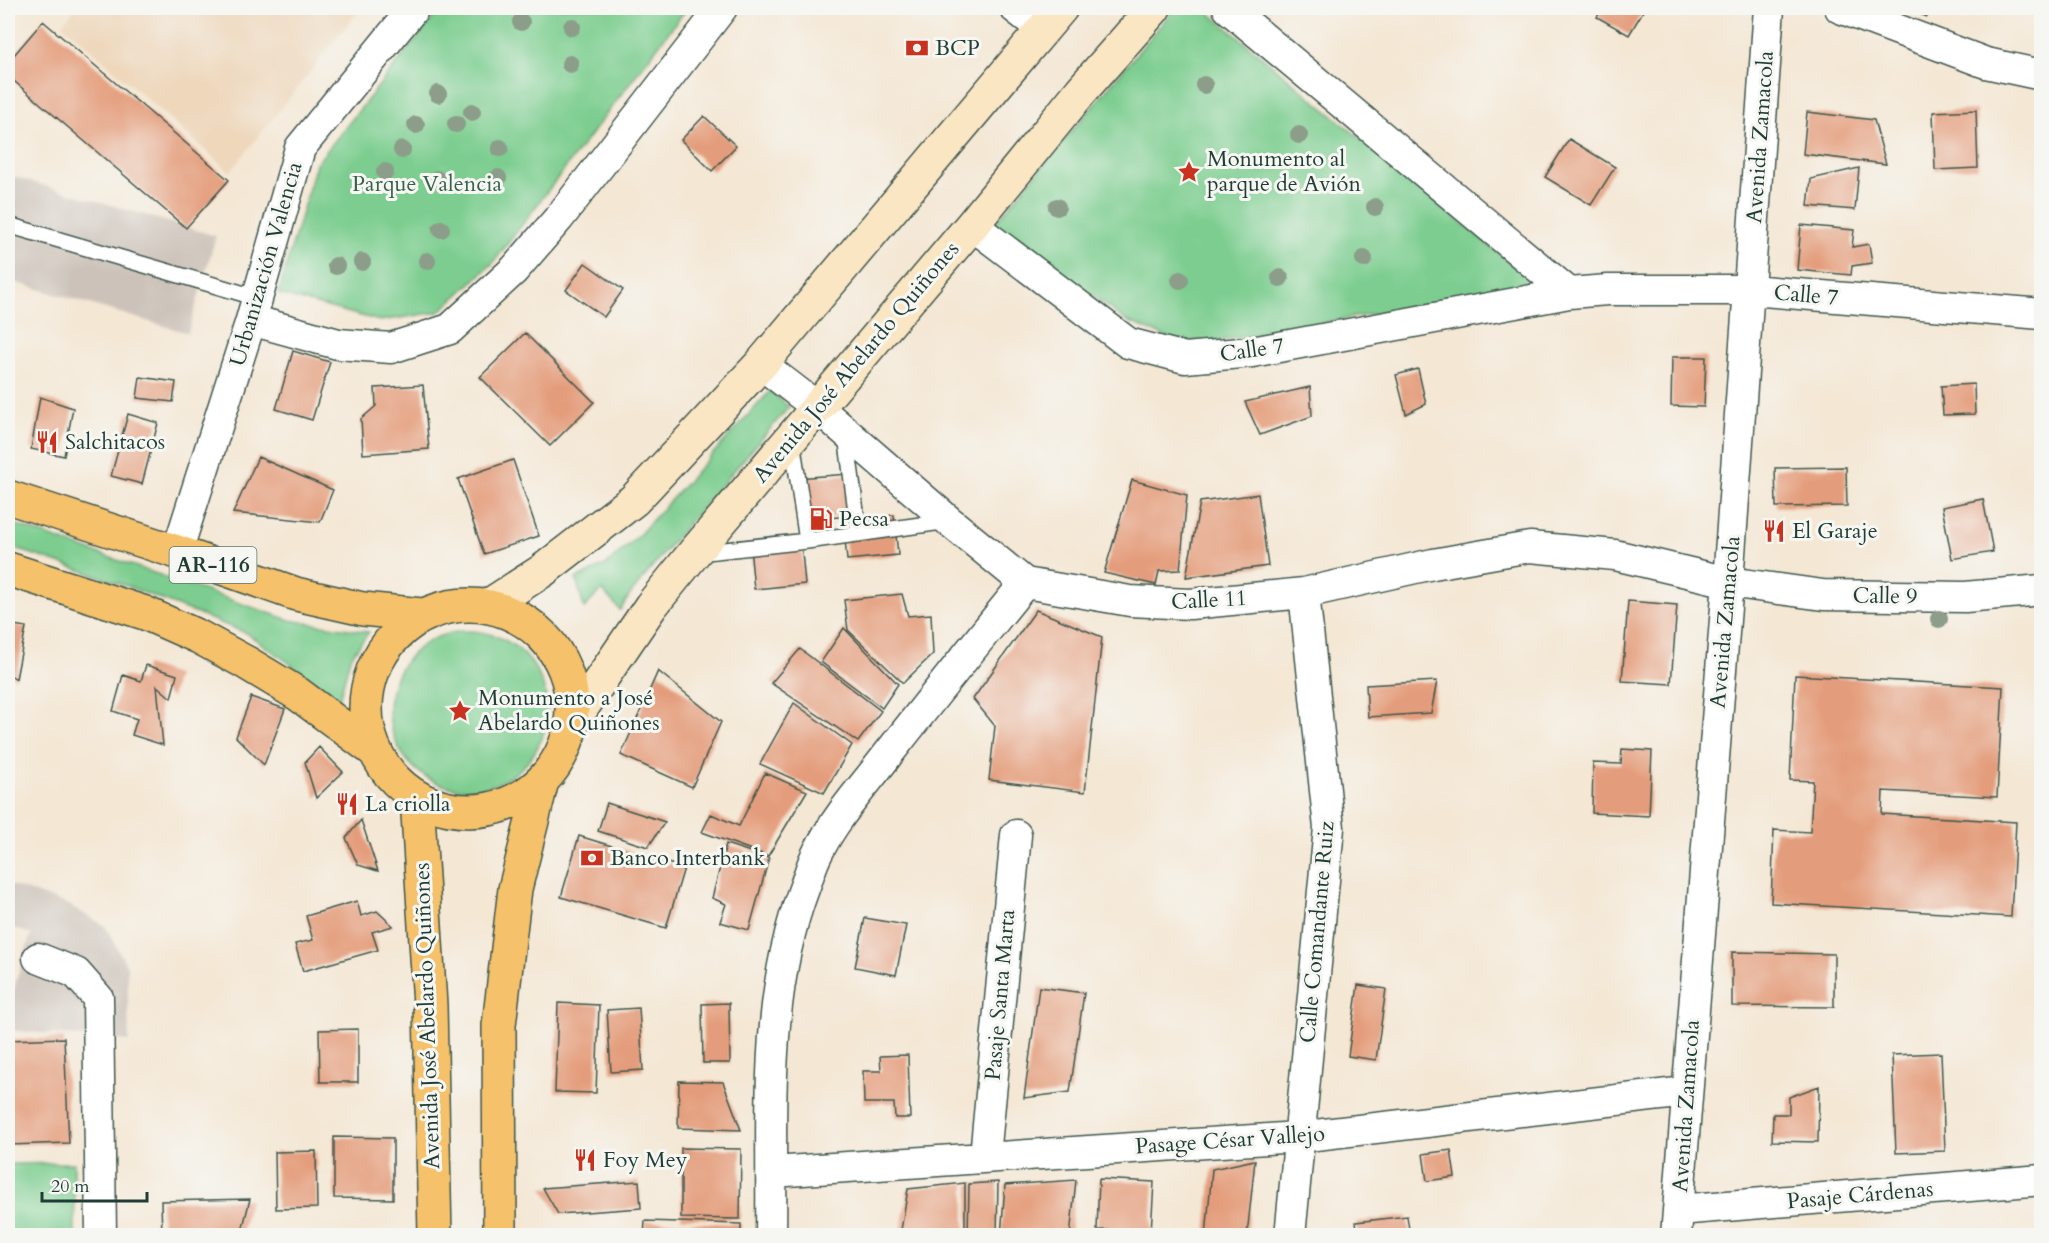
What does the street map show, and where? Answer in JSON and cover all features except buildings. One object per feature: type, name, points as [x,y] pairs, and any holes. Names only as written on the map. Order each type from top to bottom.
[{"type":"main road","name":"Avenida José Abelardo Quiñones","points":[[570,725],[651,606],[694,553],[972,225],[1081,91],[1154,8]]},
{"type":"main road","points":[[488,606],[542,571],[634,500],[762,364],[1052,18]]},
{"type":"main road","name":"AR-116","points":[[8,497],[177,552],[296,594],[363,609],[423,615]]},
{"type":"main road","name":"AR-116","points":[[8,569],[145,613],[199,638],[298,694],[375,751]]},
{"type":"main road","name":"AR-116","points":[[465,604],[488,606],[513,615],[535,629],[553,649],[565,672],[571,699],[570,725],[560,755],[542,782],[522,796],[498,807],[473,811],[435,806],[417,798],[386,770],[375,751],[366,721],[367,689],[378,659],[397,633],[423,615],[465,604]]},
{"type":"main road","points":[[500,1236],[500,1025],[515,889],[542,782]]},
{"type":"main road","name":"Avenida José Abelardo Quiñones","points":[[417,798],[430,1005],[435,1236]]},
{"type":"street","name":"Urbanización Valencia","points":[[177,552],[254,309],[300,148],[414,8]]},
{"type":"street","points":[[254,309],[338,344],[391,348],[450,329],[514,270],[559,218],[722,8]]},
{"type":"street","points":[[1016,8],[1052,18]]},
{"type":"street","points":[[1228,8],[1569,293]]},
{"type":"street","name":"Avenida Zamacola","points":[[1677,1223],[1728,582],[1769,8]]},
{"type":"street","points":[[1840,8],[1986,63],[2042,75]]},
{"type":"street","name":"Calle 7","points":[[972,225],[1128,343],[1185,358],[1252,352],[1569,293],[1608,290],[1750,290],[2042,314]]},
{"type":"street","name":"Calle 11","points":[[762,364],[817,407],[1025,583],[1130,601],[1190,604],[1304,593],[1433,564],[1530,547],[1615,555],[1728,582]]},
{"type":"street","name":"Calle 9","points":[[1728,582],[1823,595],[1965,597],[2042,590]]},
{"type":"street","points":[[771,1236],[770,1086],[773,1029],[780,976],[794,916],[818,852],[843,813],[952,672],[1025,583]]},
{"type":"street","name":"Calle Comandante Ruiz","points":[[1290,1236],[1329,828],[1304,593]]},
{"type":"street","name":"Pasaje Santa Marta","points":[[985,1156],[1016,835]]},
{"type":"street","points":[[38,958],[76,973],[98,998],[101,1236]]},
{"type":"street","name":"Pasage César Vallejo","points":[[772,1172],[985,1156],[1298,1137],[1686,1092]]},
{"type":"street","name":"Pasaje Cárdenas","points":[[1677,1223],[2042,1180]]},
{"type":"lane","points":[[8,225],[254,309]]},
{"type":"lane","points":[[846,432],[859,534]]},
{"type":"lane","points":[[792,437],[807,541]]},
{"type":"lane","points":[[694,553],[807,541],[949,521]]},
{"type":"shaded area","points":[[76,8],[361,8],[230,172],[62,24]]},
{"type":"shaded area","points":[[8,175],[216,236],[188,333],[11,281],[8,291]]},
{"type":"shaded area","points":[[8,884],[67,904],[105,926],[127,966],[129,1041],[8,1030],[8,1007],[31,934],[8,926]]},
{"type":"green space","name":"Parque Valencia","points":[[441,8],[687,8],[493,263],[439,312],[380,321],[278,294],[316,164]]},
{"type":"green space","points":[[1175,8],[1203,8],[1537,285],[1214,342],[1176,341],[1125,320],[995,223]]},
{"type":"green space","points":[[770,391],[789,407],[687,525],[620,610],[602,590],[584,608],[576,579],[607,564],[637,537]]},
{"type":"green space","points":[[8,522],[289,620],[369,632],[350,658],[338,704],[292,665],[246,633],[127,586],[8,546]]},
{"type":"green space","points":[[468,631],[498,637],[524,654],[541,680],[547,710],[541,740],[524,766],[498,783],[468,789],[438,783],[412,766],[395,740],[389,710],[395,680],[412,654],[438,637]]},
{"type":"green space","points":[[74,1163],[75,1235],[8,1235],[8,1164]]},
{"type":"place","name":"BCP","points":[[917,48]]},
{"type":"place","name":"Monumento al parque de Avión","points":[[1189,172]]},
{"type":"place","name":"Salchitacos","points":[[47,442]]},
{"type":"place","name":"Pecsa","points":[[821,519]]},
{"type":"place","name":"El Garaje","points":[[1774,531]]},
{"type":"place","name":"Monumento a José Abelardo Quiñones","points":[[460,711]]},
{"type":"place","name":"La criolla","points":[[347,804]]},
{"type":"place","name":"Banco Interbank","points":[[592,858]]},
{"type":"place","name":"Foy Mey","points":[[585,1160]]}]
